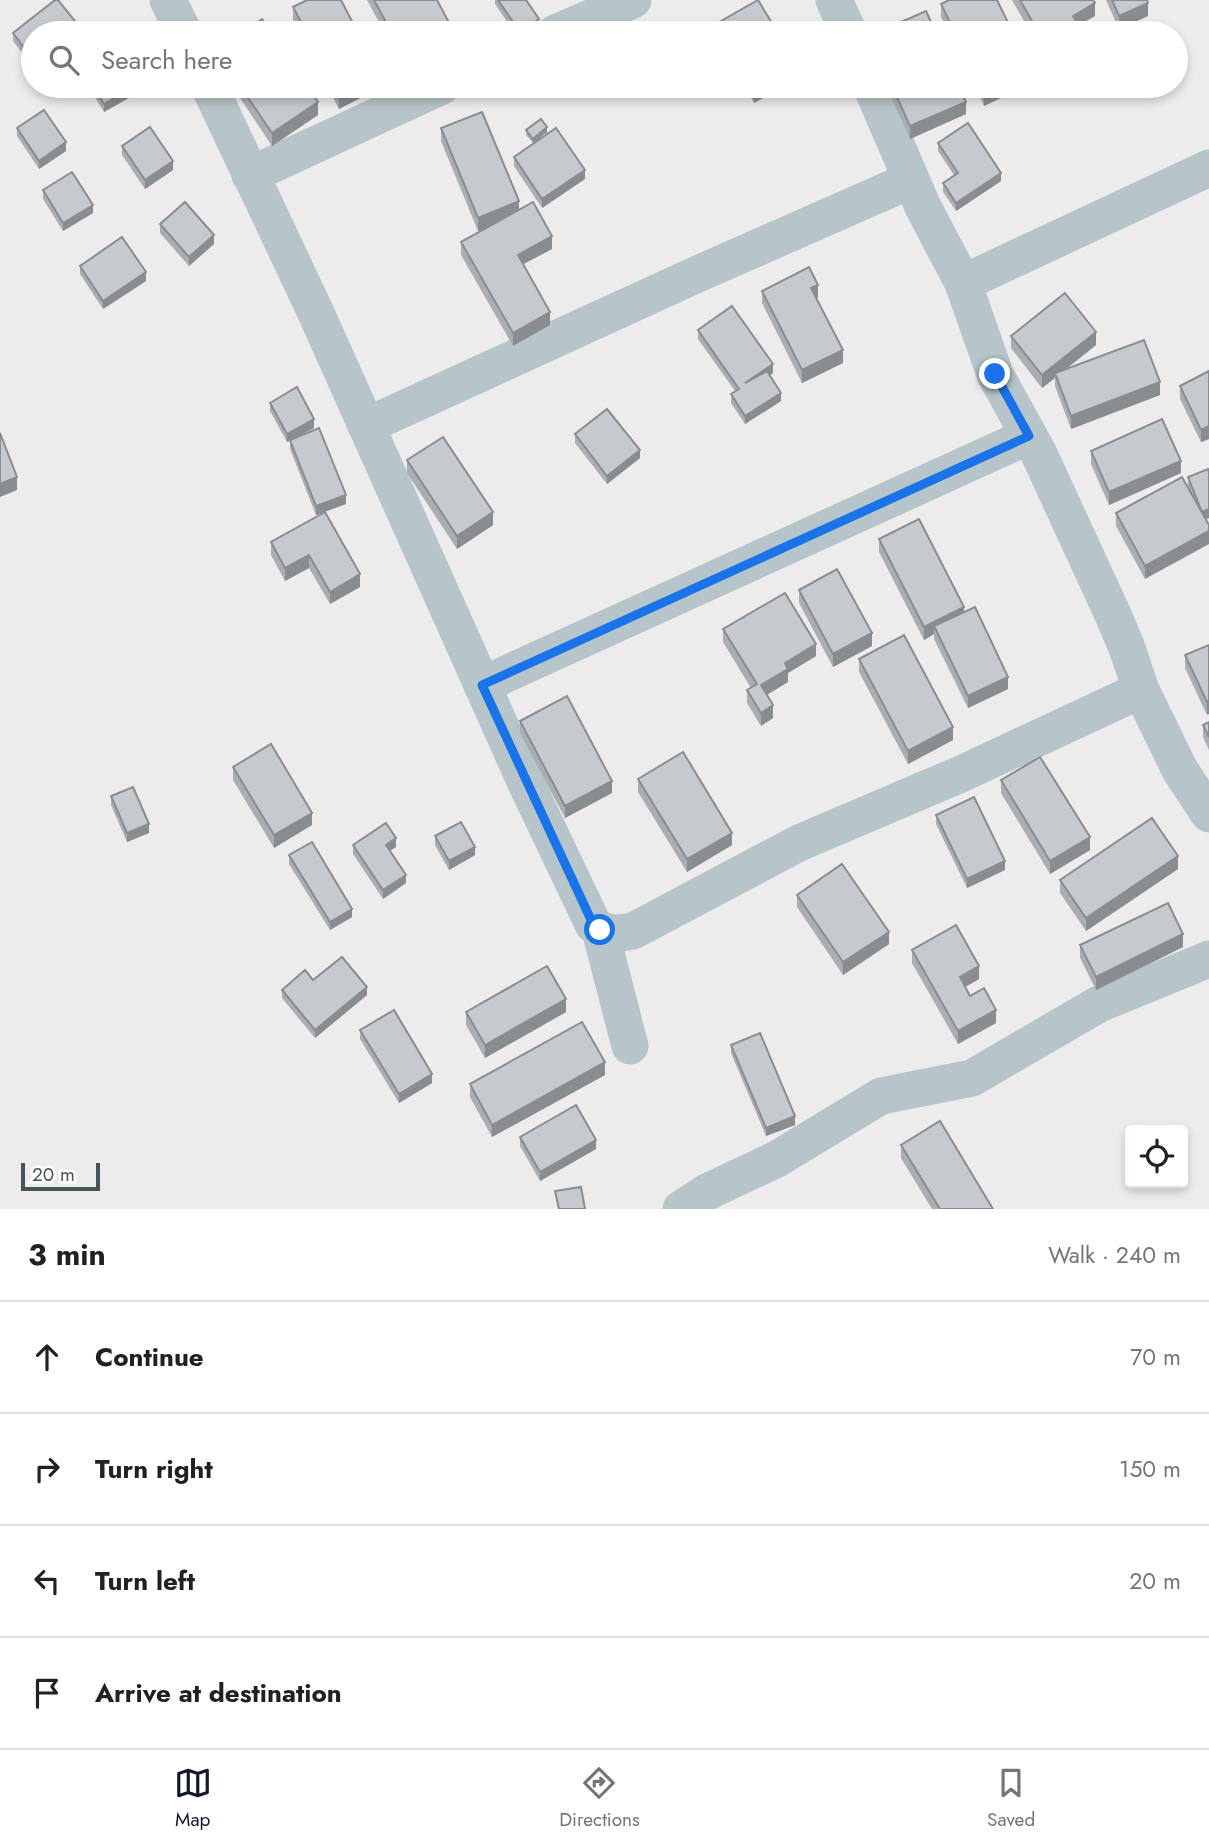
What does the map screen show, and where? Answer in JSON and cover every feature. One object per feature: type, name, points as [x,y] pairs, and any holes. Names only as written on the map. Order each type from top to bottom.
[{"type":"street","points":[[169,0],[179,21]]},
{"type":"street","points":[[583,21],[633,0]]},
{"type":"street","points":[[215,98],[576,888],[593,924],[600,930],[619,934],[633,931],[799,844],[961,774],[1141,691]]},
{"type":"street","points":[[250,175],[416,98]]},
{"type":"street","points":[[876,98],[923,207],[963,282],[995,374],[1029,436],[1127,648],[1141,691],[1180,770],[1209,814]]},
{"type":"street","points":[[963,282],[1209,168]]},
{"type":"street","points":[[366,426],[911,180]]},
{"type":"street","points":[[482,685],[1029,436]]},
{"type":"street","points":[[600,930],[630,1046]]},
{"type":"street","points":[[681,1209],[707,1192],[777,1159],[881,1096],[972,1078],[1099,1004],[1209,959]]},
{"type":"building","points":[[58,0],[75,21],[28,21]]},
{"type":"building","points":[[307,0],[341,0],[352,21],[301,21],[293,7]]},
{"type":"building","points":[[374,0],[437,0],[448,21],[385,21]]},
{"type":"building","points":[[498,0],[526,0],[539,19],[536,21],[512,21]]},
{"type":"building","points":[[758,0],[771,21],[721,21]]},
{"type":"building","points":[[949,0],[997,0],[1007,21],[949,21],[941,4]]},
{"type":"building","points":[[1020,0],[1093,0],[1095,3],[1073,16],[1076,21],[1032,21]]},
{"type":"building","points":[[1112,0],[1147,0],[1148,3],[1119,16]]},
{"type":"building","points":[[926,11],[931,21],[903,21]]},
{"type":"building","points":[[21,27],[21,43],[13,33]]},
{"type":"building","points":[[100,98],[114,98],[104,104]]},
{"type":"building","points":[[248,98],[315,98],[318,102],[272,133]]},
{"type":"building","points":[[897,98],[964,98],[966,102],[910,126]]},
{"type":"building","points":[[44,110],[66,142],[39,161],[17,128]]},
{"type":"building","points":[[482,112],[519,201],[478,218],[441,128]]},
{"type":"building","points":[[541,119],[547,127],[533,139],[526,130]]},
{"type":"building","points":[[968,123],[1001,173],[956,203],[943,183],[958,173],[938,143]]},
{"type":"building","points":[[150,127],[173,161],[145,180],[122,146]]},
{"type":"building","points":[[556,128],[585,170],[542,199],[514,157]]},
{"type":"building","points":[[72,172],[93,205],[63,223],[43,190]]},
{"type":"building","points":[[185,202],[214,235],[189,257],[160,224]]},
{"type":"building","points":[[533,202],[552,236],[518,255],[550,312],[513,333],[461,242]]},
{"type":"building","points":[[122,237],[146,272],[103,301],[80,266]]},
{"type":"building","points":[[809,267],[818,285],[811,288],[843,350],[802,370],[762,291]]},
{"type":"building","points":[[1065,293],[1096,332],[1042,375],[1011,336]]},
{"type":"building","points":[[732,306],[773,364],[745,383],[767,371],[781,393],[745,416],[731,394],[739,389],[698,330]]},
{"type":"building","points":[[1144,340],[1160,382],[1071,416],[1055,373]]},
{"type":"building","points":[[1209,371],[1209,426],[1201,430],[1180,386]]},
{"type":"building","points":[[297,387],[314,419],[287,434],[270,403]]},
{"type":"building","points":[[607,409],[640,450],[607,476],[575,434]]},
{"type":"building","points":[[1162,419],[1181,461],[1109,492],[1091,451]]},
{"type":"building","points":[[319,428],[346,495],[316,506],[290,440]]},
{"type":"building","points":[[0,433],[17,477],[0,484]]},
{"type":"building","points":[[443,437],[493,512],[457,536],[407,460]]},
{"type":"building","points":[[1208,469],[1209,509],[1202,512],[1188,477]]},
{"type":"building","points":[[1182,477],[1209,525],[1209,531],[1145,566],[1116,513]]},
{"type":"building","points":[[325,512],[360,574],[330,592],[309,555],[285,568],[271,542]]},
{"type":"building","points":[[919,519],[964,607],[924,627],[879,539]]},
{"type":"building","points":[[837,569],[872,633],[833,654],[799,590]]},
{"type":"building","points":[[785,593],[816,644],[785,663],[788,669],[761,685],[773,705],[761,713],[747,690],[757,684],[723,629]]},
{"type":"building","points":[[975,607],[1008,677],[968,696],[934,626]]},
{"type":"building","points":[[904,635],[953,727],[908,751],[859,659]]},
{"type":"building","points":[[1209,645],[1209,701],[1207,702],[1185,655]]},
{"type":"building","points":[[567,696],[612,781],[565,806],[520,721]]},
{"type":"building","points":[[1209,722],[1209,737],[1203,725]]},
{"type":"building","points":[[271,744],[312,813],[274,835],[233,767]]},
{"type":"building","points":[[683,752],[732,833],[687,859],[638,779]]},
{"type":"building","points":[[1040,757],[1090,837],[1050,861],[1001,780]]},
{"type":"building","points":[[133,787],[149,824],[127,833],[111,796]]},
{"type":"building","points":[[974,797],[1005,861],[967,879],[936,815]]},
{"type":"building","points":[[1152,818],[1178,856],[1086,918],[1060,880]]},
{"type":"building","points":[[461,822],[475,847],[449,861],[435,836]]},
{"type":"building","points":[[386,823],[396,838],[386,845],[406,875],[383,890],[353,845]]},
{"type":"building","points":[[312,842],[352,909],[330,922],[289,855]]},
{"type":"building","points":[[842,864],[889,932],[843,962],[797,895]]},
{"type":"building","points":[[1168,903],[1183,934],[1096,977],[1080,945]]},
{"type":"building","points":[[956,925],[979,966],[960,977],[970,996],[984,988],[996,1010],[958,1031],[912,950]]},
{"type":"building","points":[[342,957],[367,987],[315,1030],[282,990],[305,970],[313,980]]},
{"type":"building","points":[[547,966],[566,999],[485,1045],[466,1012]]},
{"type":"building","points":[[394,1010],[432,1074],[399,1094],[360,1030]]},
{"type":"building","points":[[582,1022],[605,1062],[492,1125],[470,1084]]},
{"type":"building","points":[[760,1033],[795,1116],[766,1128],[731,1045]]},
{"type":"building","points":[[576,1105],[596,1140],[540,1172],[520,1137]]},
{"type":"building","points":[[940,1121],[993,1209],[940,1209],[901,1145]]},
{"type":"building","points":[[581,1187],[585,1209],[559,1209],[555,1191]]},
{"type":"route","points":[[600,930],[593,924],[482,685],[1029,436],[995,374]]}]
